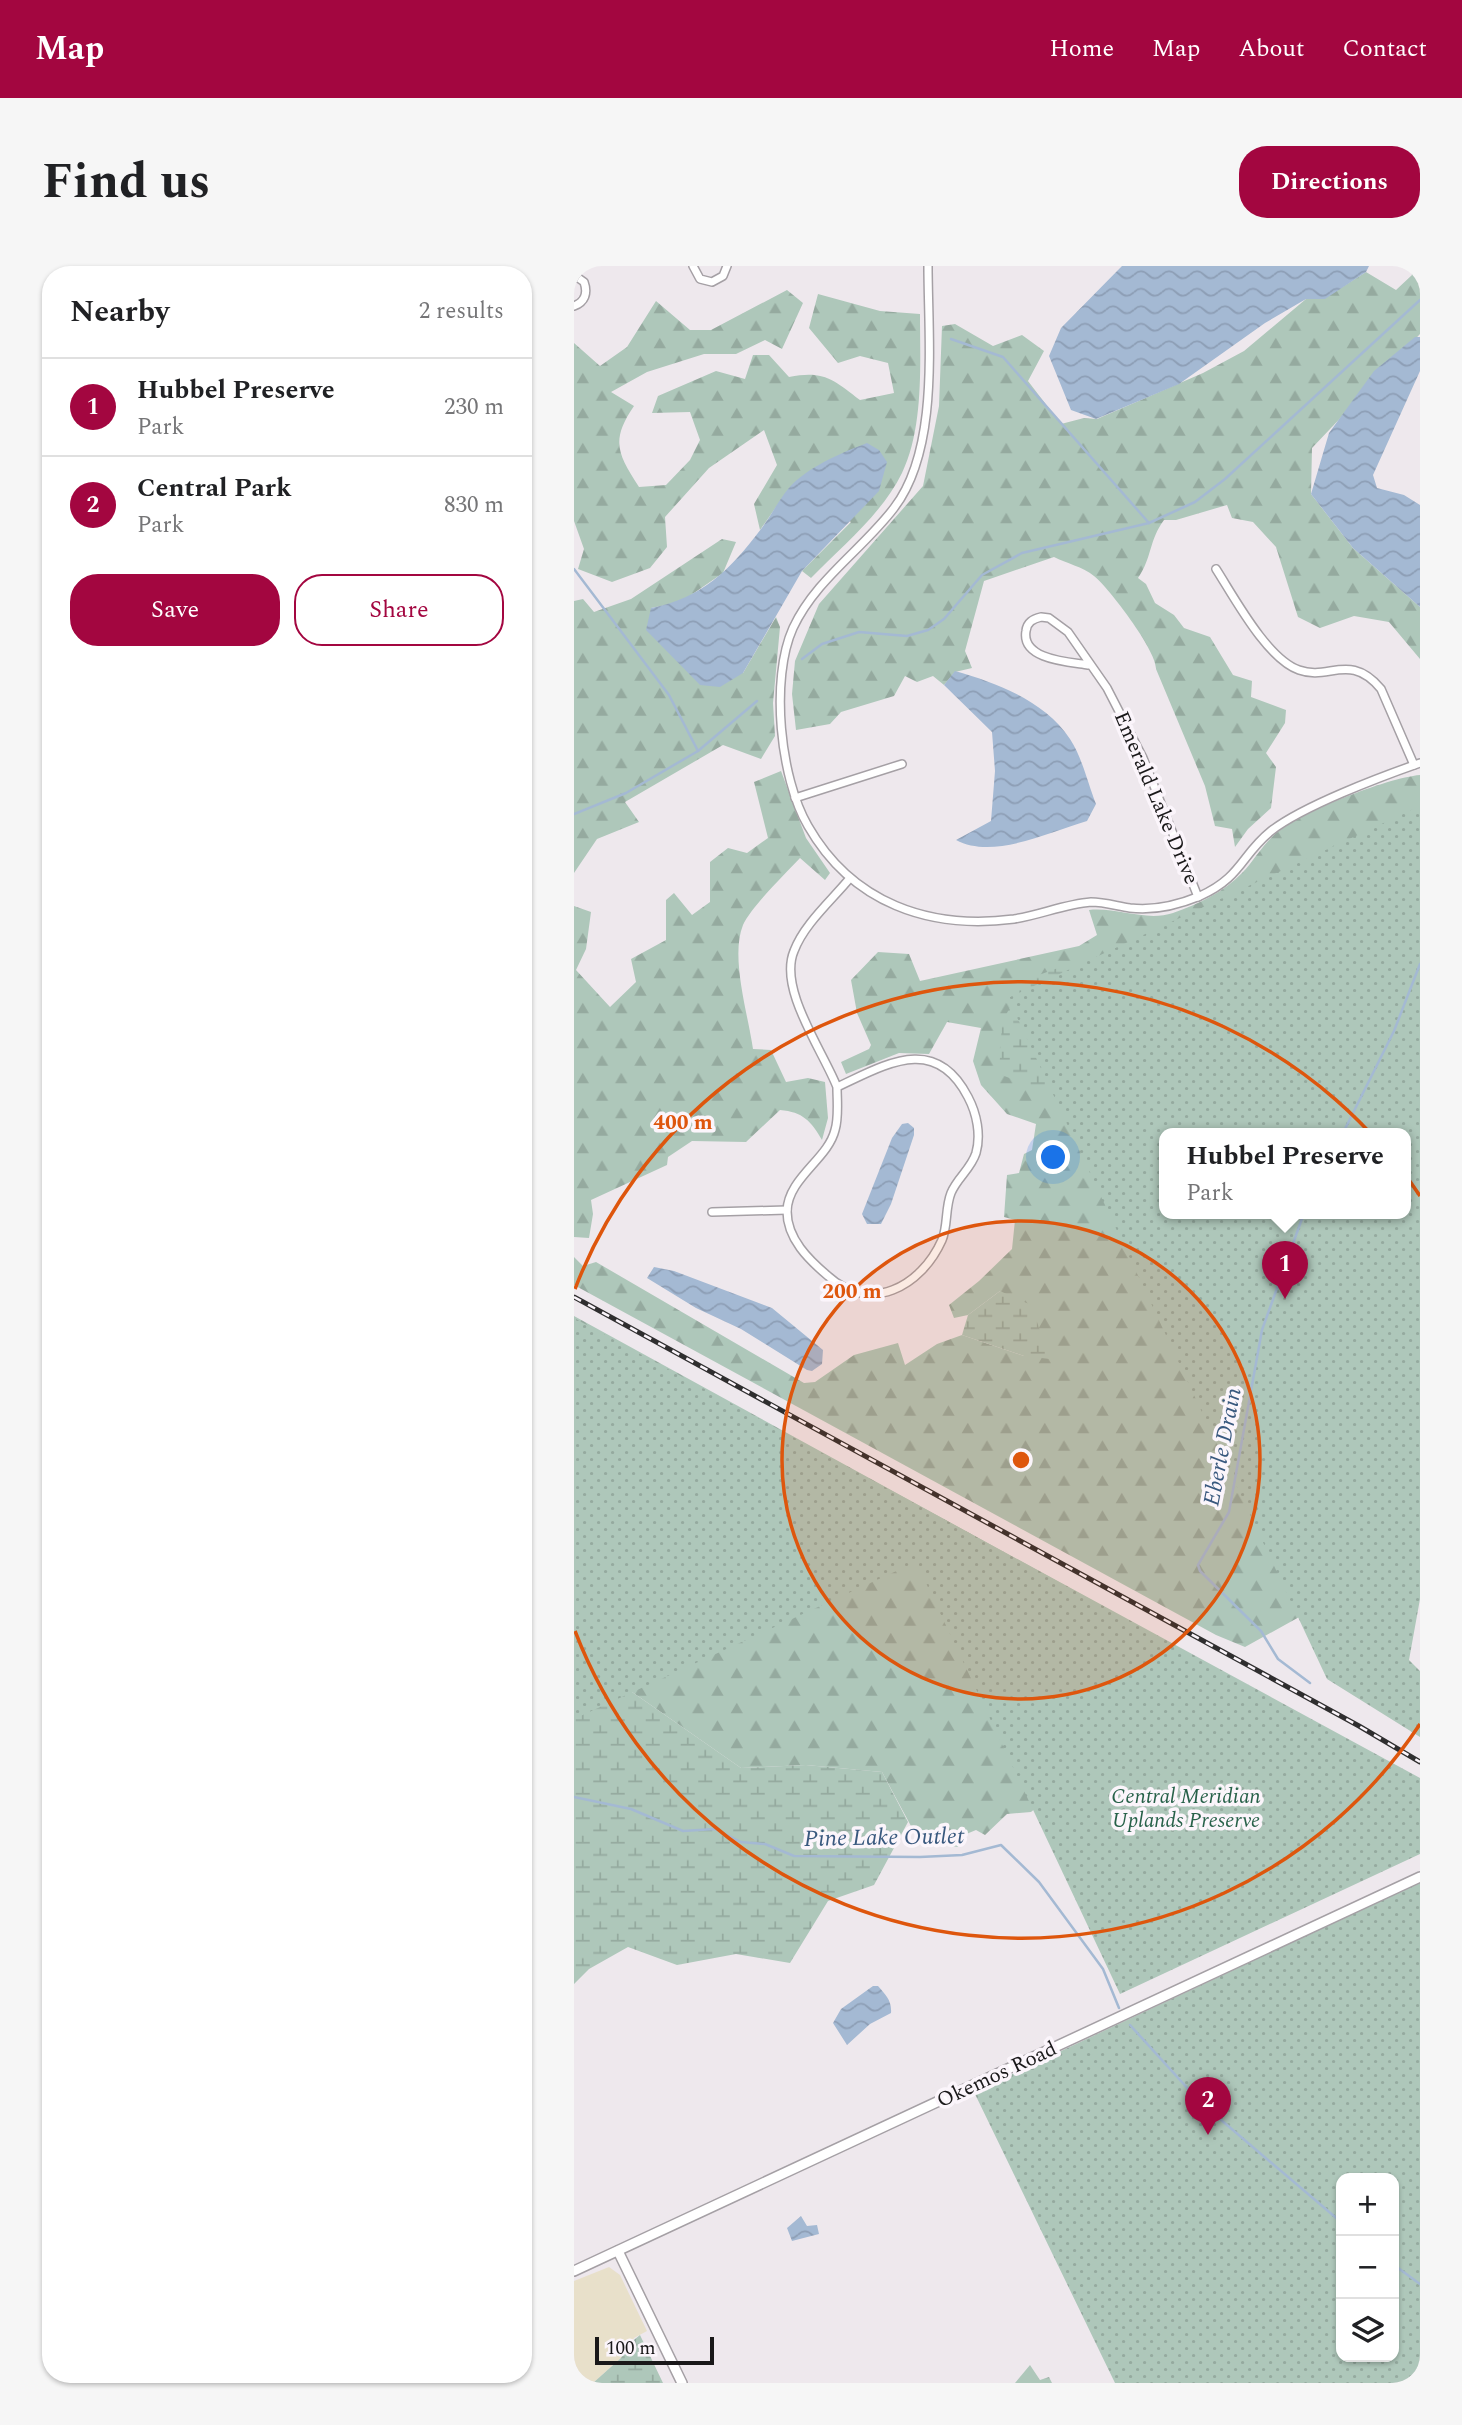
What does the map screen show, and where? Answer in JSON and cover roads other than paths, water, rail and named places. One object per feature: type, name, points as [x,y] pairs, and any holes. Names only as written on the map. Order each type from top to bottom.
[{"type":"street","points":[[692,266],[700,279],[708,282],[720,279],[727,266]]},
{"type":"street","points":[[928,266],[927,387],[912,478],[893,509],[824,582],[793,629],[784,662],[781,712],[795,798],[813,835],[850,878],[908,913],[975,922],[1019,918],[1095,902],[1157,908],[1198,897],[1233,876],[1259,844],[1281,824],[1417,764],[1381,688],[1373,679],[1351,670],[1299,670],[1286,662],[1243,611],[1216,569]]},
{"type":"street","points":[[574,275],[584,282],[586,292],[581,302],[574,306]]},
{"type":"street","name":"Emerald Lake Drive","points":[[1088,665],[1051,659],[1037,652],[1027,642],[1026,629],[1029,622],[1041,617],[1059,624],[1107,688],[1128,727],[1198,897]]},
{"type":"street","points":[[795,798],[902,764]]},
{"type":"street","points":[[836,1087],[889,1063],[916,1059],[935,1062],[963,1088],[973,1106],[978,1144],[975,1155],[948,1200],[944,1236],[925,1264],[906,1283],[878,1295],[862,1295],[845,1290],[800,1248],[793,1235],[787,1210],[795,1188],[835,1132],[836,1087],[793,988],[790,961],[802,937],[850,878]]},
{"type":"street","points":[[712,1212],[787,1210]]},
{"type":"street","name":"Okemos Road","points":[[574,2271],[1420,1877]]},
{"type":"street","points":[[618,2251],[682,2383]]},
{"type":"water","points":[[1122,266],[1369,266],[1366,272],[1325,299],[1306,299],[1265,323],[1179,384],[1096,419],[1071,410],[1049,356],[1061,328]]},
{"type":"water","points":[[1415,337],[1420,337],[1420,371],[1373,475],[1377,488],[1404,495],[1420,505],[1420,607],[1353,548],[1311,494],[1329,433],[1374,371]]},
{"type":"water","points":[[867,443],[879,450],[887,462],[879,491],[802,571],[743,673],[720,687],[700,685],[646,630],[651,608],[685,597],[714,580],[749,544],[796,481],[825,462]]},
{"type":"water","points":[[955,671],[1019,695],[1060,726],[1078,754],[1096,804],[1087,821],[1004,846],[971,845],[956,840],[991,821],[995,771],[992,732],[944,685]]},
{"type":"water","points":[[908,1123],[914,1128],[914,1135],[891,1204],[881,1224],[867,1224],[862,1214],[892,1138],[902,1124]]},
{"type":"water","points":[[654,1267],[674,1271],[772,1308],[823,1350],[822,1364],[812,1371],[807,1370],[741,1329],[696,1308],[647,1278]]},
{"type":"water","points":[[873,1986],[878,1986],[886,1995],[891,2005],[891,2013],[870,2024],[847,2045],[833,2023],[841,2009]]},
{"type":"water","points":[[801,2216],[807,2226],[817,2225],[819,2234],[792,2241],[787,2228]]},
{"type":"waterway","points":[[802,659],[822,644],[859,632],[907,636],[928,630],[944,619],[982,575],[1022,553],[1149,523],[1195,502],[1225,479],[1420,300]]},
{"type":"waterway","points":[[951,339],[1003,357],[1149,523]]},
{"type":"waterway","points":[[574,569],[669,695],[698,751]]},
{"type":"waterway","points":[[574,814],[626,793],[698,751],[757,701]]},
{"type":"waterway","name":"Eberle Drain","points":[[1346,1128],[1394,1031],[1420,964]]},
{"type":"waterway","name":"Eberle Drain","points":[[1302,1219],[1262,1330],[1229,1512],[1198,1565],[1200,1571],[1261,1631],[1278,1659],[1310,1683]]},
{"type":"waterway","name":"Pine Lake Outlet","points":[[574,1797],[631,1809],[683,1831],[715,1829],[741,1842],[765,1844],[794,1856],[962,1855],[1001,1845],[1039,1882],[1103,1969],[1119,2008]]},
{"type":"waterway","name":"Pine Lake Outlet","points":[[1130,2025],[1200,2102],[1336,2218]]},
{"type":"waterway","name":"Pine Lake Outlet","points":[[1399,2269],[1420,2284]]},
{"type":"railway","points":[[574,1297],[1359,1726],[1420,1762]]},
{"type":"place","name":"Hubbel Preserve","points":[[1285,1299]]},
{"type":"place","name":"Central Park","points":[[1208,2135]]},
{"type":"park label","name":"Central Meridian Uplands Preserve","points":[[1186,1809]]}]
